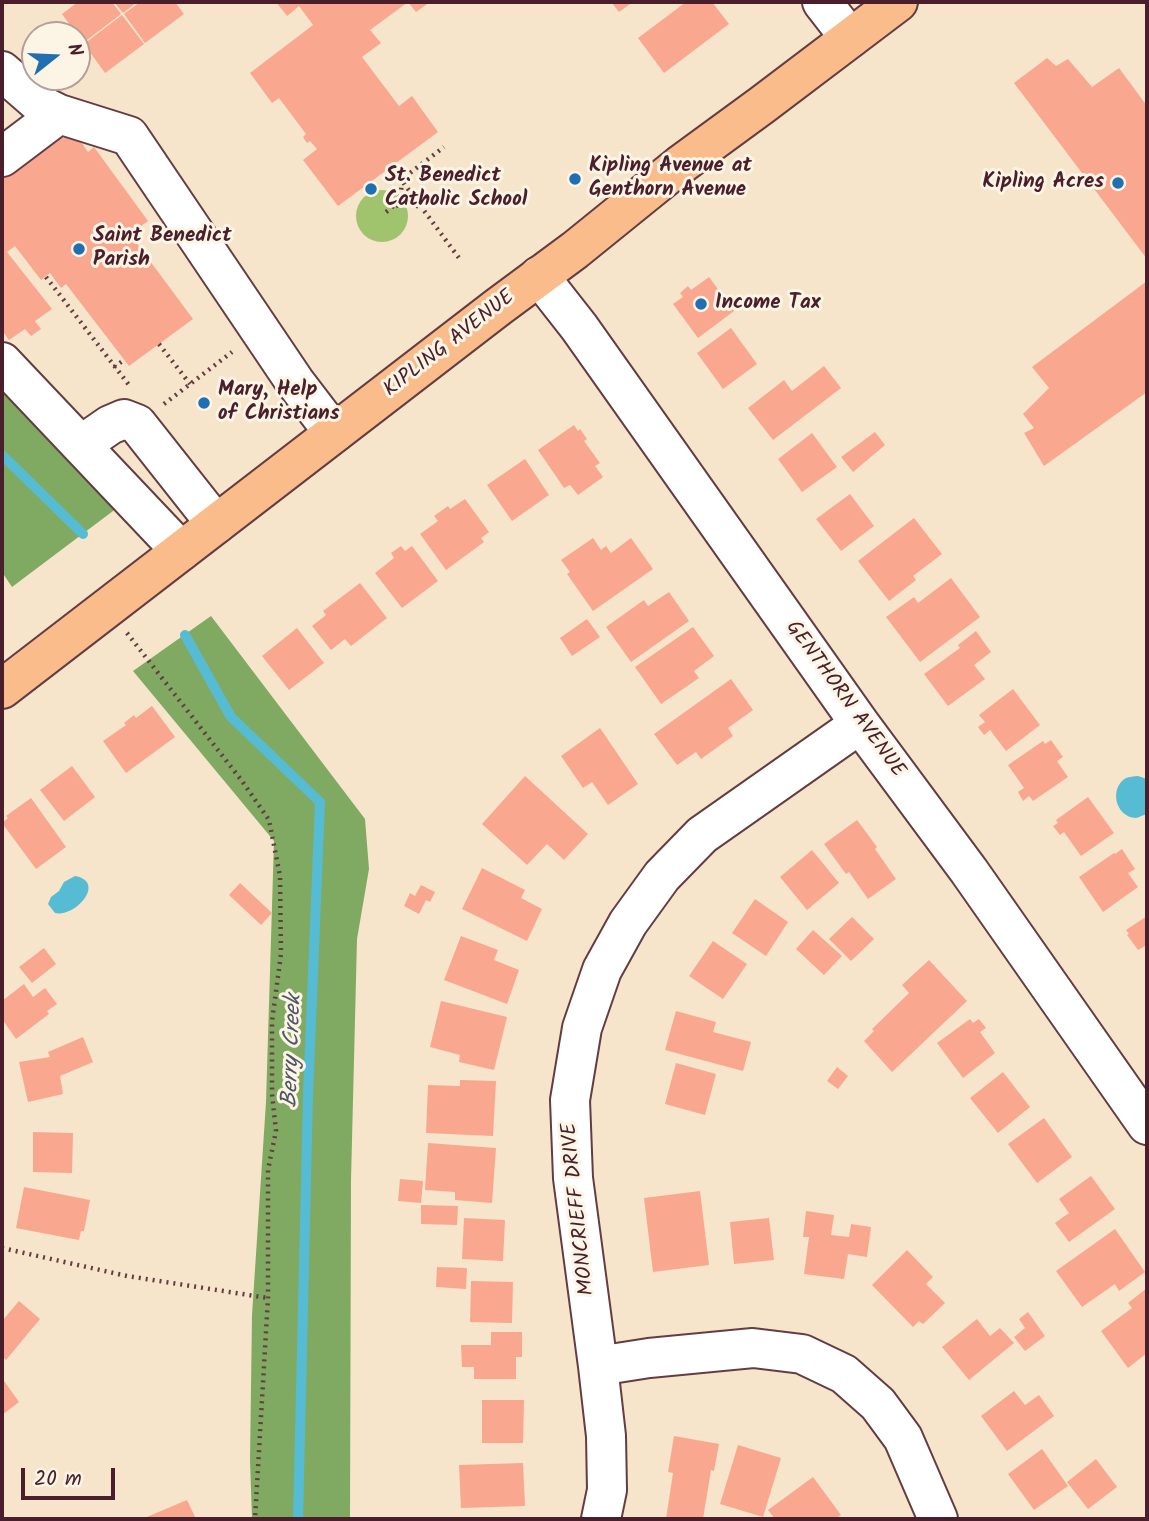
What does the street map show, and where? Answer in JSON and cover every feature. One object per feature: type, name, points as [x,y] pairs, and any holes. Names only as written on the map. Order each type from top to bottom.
[{"type":"main road","name":"KIPLING AVENUE","points":[[2,689],[575,250],[680,165],[898,2]]},
{"type":"street","points":[[822,2],[850,38]]},
{"type":"street","points":[[2,71],[41,105],[59,114],[129,136],[295,382],[334,433]]},
{"type":"street","points":[[2,157],[59,114]]},
{"type":"street","name":"GENTHORN AVENUE","points":[[539,276],[579,327],[860,724],[970,871],[1147,1125]]},
{"type":"street","points":[[2,362],[81,445],[177,555]]},
{"type":"street","points":[[81,445],[110,425],[124,419],[144,419],[216,524]]},
{"type":"street","name":"MONCRIEFF DRIVE","points":[[601,1519],[607,1490],[606,1450],[598,1366],[573,1178],[570,1100],[582,1028],[602,970],[628,923],[662,876],[702,835],[860,724]]},
{"type":"street","points":[[598,1366],[752,1348],[802,1354],[844,1374],[878,1404],[903,1438],[938,1519]]},
{"type":"path","points":[[421,207],[406,203],[386,212],[396,204],[401,195],[402,179],[444,147]]},
{"type":"path","points":[[391,166],[459,258]]},
{"type":"path","points":[[46,277],[114,367],[144,419],[260,330]]},
{"type":"path","points":[[159,344],[190,384]]},
{"type":"path","points":[[114,367],[124,359]]},
{"type":"path","points":[[101,612],[243,781],[269,820],[281,876],[281,954],[272,1021],[272,1094],[276,1131],[268,1170],[268,1298],[256,1519]]},
{"type":"path","points":[[2,1248],[127,1276],[268,1298]]},
{"type":"green space","points":[[382,190],[392,192],[400,198],[406,206],[406,226],[400,234],[392,240],[382,242],[372,240],[364,234],[358,226],[356,216],[358,206],[364,198],[372,192]]},
{"type":"green space","points":[[2,390],[117,508],[12,587],[2,572]]},
{"type":"green space","points":[[211,616],[365,819],[369,869],[357,939],[351,1180],[350,1519],[252,1519],[252,1315],[266,1102],[274,841],[133,671]]},
{"type":"water","points":[[1138,776],[1147,779],[1147,814],[1136,818],[1123,813],[1116,795],[1117,788],[1126,778]]},
{"type":"water","points":[[75,876],[88,885],[85,899],[71,910],[55,913],[48,904],[51,897],[59,891],[64,882]]},
{"type":"building","points":[[78,2],[112,2],[121,14],[91,37],[91,21],[67,21],[62,14]]},
{"type":"building","points":[[114,2],[137,2],[123,13]]},
{"type":"building","points":[[140,2],[175,2],[184,14],[145,43],[124,14]]},
{"type":"building","points":[[276,2],[408,2],[370,30],[381,43],[362,57],[399,106],[412,96],[438,132],[338,206],[303,160],[317,149],[310,141],[307,143],[303,137],[306,134],[279,98],[272,103],[250,73],[313,25],[299,6],[287,16]]},
{"type":"building","points":[[408,2],[430,2],[416,12]]},
{"type":"building","points":[[611,2],[633,2],[619,12]]},
{"type":"building","points":[[686,2],[712,2],[729,24],[664,73],[638,38]]},
{"type":"building","points":[[122,15],[144,44],[105,73],[91,54],[91,39]]},
{"type":"building","name":"Kipling Acres","points":[[1047,58],[1056,66],[1068,59],[1092,87],[1119,68],[1147,106],[1147,259],[1014,83]]},
{"type":"building","name":"Saint Benedict Parish","points":[[54,137],[79,139],[88,152],[94,147],[148,221],[130,234],[193,319],[129,366],[66,284],[61,288],[50,273],[41,280],[15,246],[7,252],[52,309],[35,321],[41,329],[31,336],[25,329],[9,340],[2,330],[2,176]]},
{"type":"building","points":[[709,277],[734,311],[698,338],[673,304],[683,297],[680,293],[688,286],[691,290]]},
{"type":"building","points":[[1147,281],[1147,392],[1044,466],[1024,433],[1034,428],[1023,414],[1049,388],[1032,367]]},
{"type":"building","points":[[731,328],[757,364],[723,389],[697,353]]},
{"type":"building","points":[[824,366],[841,388],[773,440],[748,408],[784,380],[792,391]]},
{"type":"building","points":[[574,425],[587,439],[584,441],[600,463],[595,466],[603,477],[578,495],[570,485],[564,488],[538,450]]},
{"type":"building","points":[[875,432],[885,445],[853,472],[841,457]]},
{"type":"building","points":[[812,433],[837,467],[802,492],[778,459]]},
{"type":"building","points":[[525,459],[549,495],[512,521],[487,485]]},
{"type":"building","points":[[850,494],[874,526],[841,551],[816,519]]},
{"type":"building","points":[[465,499],[489,532],[481,538],[484,542],[446,570],[420,534],[438,521],[434,516]]},
{"type":"building","points":[[914,518],[942,554],[913,576],[916,580],[889,601],[858,561]]},
{"type":"building","points":[[593,538],[601,550],[606,546],[611,553],[631,538],[653,569],[593,611],[567,574],[570,572],[561,560]]},
{"type":"building","points":[[401,546],[405,551],[412,546],[438,581],[402,608],[375,573],[394,558],[391,553]]},
{"type":"building","points":[[951,578],[980,617],[920,662],[886,617],[914,597],[918,603]]},
{"type":"building","points":[[360,583],[387,618],[351,646],[345,639],[331,650],[312,626],[326,615],[323,611]]},
{"type":"building","points":[[669,592],[689,621],[631,662],[606,627],[644,600],[648,606]]},
{"type":"building","points":[[587,619],[600,637],[572,656],[560,638]]},
{"type":"building","points":[[693,627],[714,656],[694,671],[699,678],[661,704],[635,667]]},
{"type":"building","points":[[297,628],[324,663],[289,690],[262,656]]},
{"type":"building","points":[[976,631],[991,652],[974,665],[985,679],[948,706],[924,674],[960,648],[958,645]]},
{"type":"building","points":[[731,679],[753,710],[728,728],[733,736],[701,759],[696,752],[677,765],[654,734]]},
{"type":"building","points":[[1013,689],[1040,725],[1006,751],[990,730],[984,735],[978,727],[985,722],[979,715]]},
{"type":"building","points":[[152,706],[175,737],[126,773],[103,741],[126,725],[124,723],[134,715],[136,718]]},
{"type":"building","points":[[600,728],[638,784],[608,805],[592,782],[583,788],[561,756]]},
{"type":"building","points":[[1051,740],[1063,757],[1057,761],[1068,777],[1033,801],[1029,796],[1023,801],[1018,792],[1024,788],[1008,765],[1043,741],[1045,744]]},
{"type":"building","points":[[72,766],[95,797],[64,821],[40,790]]},
{"type":"building","points":[[525,776],[588,834],[564,860],[547,844],[527,865],[482,824]]},
{"type":"building","points":[[1088,797],[1114,833],[1081,856],[1064,832],[1060,835],[1053,826],[1058,823],[1056,820]]},
{"type":"building","points":[[31,798],[66,847],[36,869],[2,823],[8,818],[6,816]]},
{"type":"building","points":[[857,820],[896,879],[868,899],[824,844]]},
{"type":"building","points":[[1122,849],[1135,869],[1128,873],[1138,887],[1103,912],[1079,877]]},
{"type":"building","points":[[812,850],[839,883],[807,910],[780,877]]},
{"type":"building","points":[[482,868],[525,890],[521,898],[542,909],[527,941],[462,909]]},
{"type":"building","points":[[240,883],[272,913],[261,925],[229,895]]},
{"type":"building","points":[[421,885],[435,892],[430,902],[426,900],[419,914],[404,906],[410,893],[415,896]]},
{"type":"building","points":[[755,899],[788,922],[766,956],[732,933]]},
{"type":"building","points":[[1147,916],[1147,949],[1145,946],[1138,950],[1126,930]]},
{"type":"building","points":[[852,917],[874,939],[851,961],[829,939]]},
{"type":"building","points":[[813,930],[842,956],[824,975],[796,949]]},
{"type":"building","points":[[461,936],[498,950],[494,960],[519,970],[507,1004],[444,980]]},
{"type":"building","points":[[713,941],[747,964],[723,999],[689,976]]},
{"type":"building","points":[[44,948],[56,964],[32,983],[19,967]]},
{"type":"building","points":[[929,960],[967,1001],[892,1072],[864,1041],[874,1031],[872,1029],[909,993],[902,985]]},
{"type":"building","points":[[24,984],[33,997],[45,988],[57,1004],[47,1011],[49,1014],[16,1039],[2,1019],[2,1001]]},
{"type":"building","points":[[441,1001],[507,1017],[494,1070],[459,1062],[460,1055],[430,1047]]},
{"type":"building","points":[[676,1011],[716,1022],[713,1032],[751,1042],[743,1071],[665,1050]]},
{"type":"building","points":[[970,1019],[973,1023],[979,1019],[986,1028],[980,1032],[995,1053],[963,1078],[937,1043]]},
{"type":"building","points":[[83,1037],[93,1062],[60,1076],[63,1094],[28,1102],[19,1062],[50,1057],[48,1052]]},
{"type":"building","points":[[676,1063],[716,1074],[705,1115],[665,1104]]},
{"type":"building","points":[[837,1067],[848,1076],[838,1089],[827,1081]]},
{"type":"building","points":[[1003,1072],[1030,1107],[998,1133],[970,1098]]},
{"type":"building","points":[[460,1080],[496,1081],[493,1136],[426,1133],[428,1085],[460,1086]]},
{"type":"building","points":[[1044,1118],[1072,1157],[1037,1183],[1008,1144]]},
{"type":"building","points":[[33,1132],[73,1133],[72,1173],[33,1172]]},
{"type":"building","points":[[428,1143],[496,1148],[492,1203],[455,1200],[455,1192],[425,1190]]},
{"type":"building","points":[[1091,1176],[1115,1209],[1069,1242],[1055,1223],[1069,1213],[1059,1199]]},
{"type":"building","points":[[400,1179],[423,1181],[421,1203],[398,1201]]},
{"type":"building","points":[[24,1187],[90,1200],[84,1231],[81,1231],[79,1240],[16,1228]]},
{"type":"building","points":[[700,1191],[709,1265],[653,1272],[644,1198]]},
{"type":"building","points":[[421,1205],[458,1206],[457,1225],[421,1224]]},
{"type":"building","points":[[806,1211],[834,1215],[831,1235],[849,1237],[851,1224],[871,1227],[867,1257],[848,1254],[844,1279],[804,1274],[809,1237],[803,1237]]},
{"type":"building","points":[[464,1218],[505,1220],[503,1261],[462,1259]]},
{"type":"building","points":[[769,1218],[774,1260],[734,1264],[730,1222]]},
{"type":"building","points":[[1115,1229],[1145,1272],[1119,1291],[1115,1284],[1082,1307],[1056,1271]]},
{"type":"building","points":[[907,1250],[933,1277],[926,1284],[945,1303],[923,1324],[919,1321],[913,1327],[872,1285]]},
{"type":"building","points":[[437,1267],[467,1268],[466,1289],[436,1287]]},
{"type":"building","points":[[471,1281],[513,1282],[512,1323],[470,1322]]},
{"type":"building","points":[[1147,1288],[1147,1353],[1128,1368],[1101,1331],[1132,1308],[1128,1303]]},
{"type":"building","points":[[19,1301],[40,1319],[6,1360],[2,1356],[2,1318],[3,1320]]},
{"type":"building","points":[[1028,1312],[1045,1336],[1025,1351],[1014,1337],[1025,1328],[1019,1319]]},
{"type":"building","points":[[977,1319],[990,1336],[1000,1328],[1014,1343],[969,1380],[942,1347]]},
{"type":"building","points":[[491,1332],[522,1332],[522,1357],[516,1357],[516,1379],[474,1379],[474,1367],[462,1367],[461,1345],[491,1345]]},
{"type":"building","points":[[2,1378],[19,1402],[2,1415]]},
{"type":"building","points":[[1014,1391],[1025,1405],[1039,1395],[1054,1416],[1007,1451],[981,1416]]},
{"type":"building","points":[[482,1400],[524,1400],[523,1443],[482,1443]]},
{"type":"building","points":[[674,1436],[719,1444],[714,1471],[711,1470],[703,1519],[666,1519],[673,1473],[668,1472]]},
{"type":"building","points":[[738,1445],[781,1458],[763,1517],[720,1504]]},
{"type":"building","points":[[1042,1449],[1068,1486],[1034,1510],[1008,1474]]},
{"type":"building","points":[[1096,1459],[1117,1487],[1088,1509],[1067,1482]]},
{"type":"building","points":[[523,1463],[525,1506],[461,1508],[459,1465]]},
{"type":"building","points":[[813,1477],[841,1515],[835,1519],[775,1519],[768,1510]]},
{"type":"building","points":[[187,1500],[196,1519],[142,1519]]},
{"type":"waterway","name":"Berry Creek","points":[[2,455],[83,534]]},
{"type":"waterway","name":"Berry Creek","points":[[185,635],[231,717],[320,802],[308,1095],[298,1519]]},
{"type":"place","name":"Kipling Avenue at Genthorn Avenue","points":[[575,179]]},
{"type":"place","name":"Kipling Acres","points":[[1118,183]]},
{"type":"place","name":"St. Benedict Catholic School","points":[[371,189]]},
{"type":"place","name":"Saint Benedict Parish","points":[[79,249]]},
{"type":"place","name":"Income Tax","points":[[701,304]]},
{"type":"place","name":"Mary, Help of Christians","points":[[204,403]]}]
